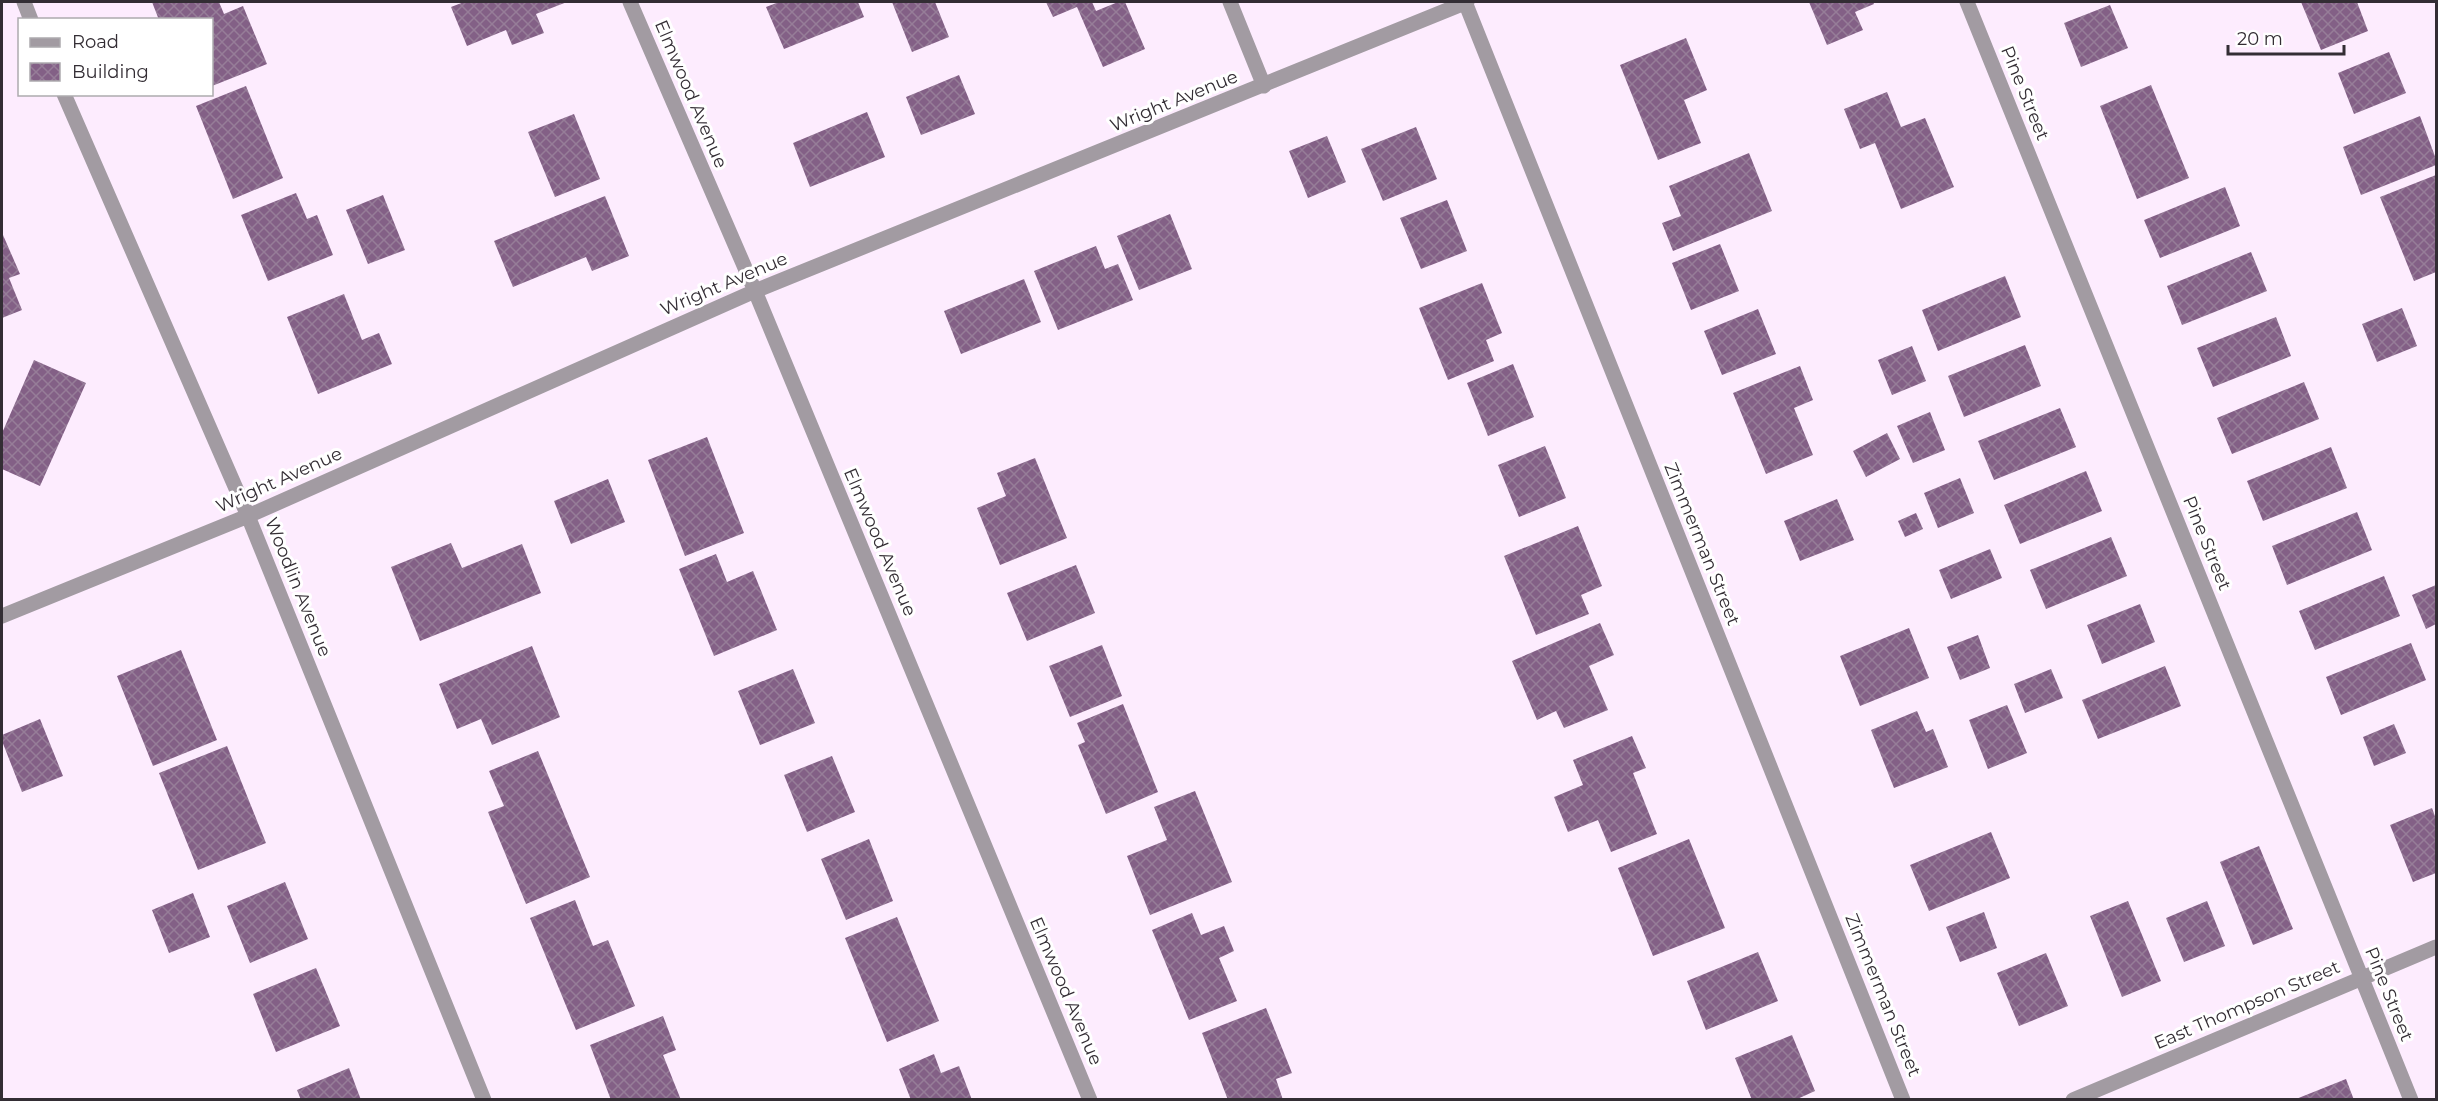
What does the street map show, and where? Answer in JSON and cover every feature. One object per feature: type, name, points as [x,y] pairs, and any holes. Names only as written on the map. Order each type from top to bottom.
[{"type":"street","points":[[24,2],[31,18]]},
{"type":"street","name":"Elmwood Avenue","points":[[630,2],[755,291],[1090,1100]]},
{"type":"street","points":[[1230,2],[1264,86]]},
{"type":"street","name":"Wright Avenue","points":[[2,616],[248,516],[755,291],[1466,2]]},
{"type":"street","name":"Zimmerman Street","points":[[1466,2],[1903,1100]]},
{"type":"street","name":"Pine Street","points":[[1967,2],[2411,1100]]},
{"type":"street","name":"Woodlin Avenue","points":[[65,96],[248,516],[483,1100]]},
{"type":"street","name":"East Thompson Street","points":[[2073,1100],[2436,947]]},
{"type":"building","points":[[152,2],[219,2],[224,14],[243,6],[267,64],[213,86],[213,18],[158,18]]},
{"type":"building","points":[[464,2],[567,2],[536,14],[544,33],[512,45],[506,30],[467,46],[451,7]]},
{"type":"building","points":[[779,2],[858,2],[864,17],[784,49],[766,7]]},
{"type":"building","points":[[892,2],[935,2],[949,37],[912,52]]},
{"type":"building","points":[[1046,2],[1092,2],[1096,11],[1118,2],[1125,2],[1145,49],[1103,67],[1077,7],[1053,17]]},
{"type":"building","points":[[1809,2],[1873,2],[1874,4],[1855,12],[1863,30],[1827,45]]},
{"type":"building","points":[[2301,2],[2357,2],[2368,31],[2321,50]]},
{"type":"building","points":[[2110,5],[2128,48],[2081,67],[2064,23]]},
{"type":"building","points":[[1686,38],[1707,90],[1684,100],[1701,143],[1658,160],[1620,65]]},
{"type":"building","points":[[2389,52],[2406,93],[2354,114],[2338,73]]},
{"type":"building","points":[[959,75],[975,114],[921,135],[906,97]]},
{"type":"building","points":[[2151,85],[2189,178],[2137,199],[2100,106]]},
{"type":"building","points":[[246,86],[283,178],[233,199],[196,106]]},
{"type":"building","points":[[1887,92],[1901,127],[1925,118],[1954,187],[1901,209],[1875,143],[1860,149],[1844,109]]},
{"type":"building","points":[[867,112],[885,157],[810,187],[793,143]]},
{"type":"building","points":[[574,114],[600,179],[555,197],[528,132]]},
{"type":"building","points":[[2420,116],[2436,159],[2436,165],[2361,195],[2343,147]]},
{"type":"building","points":[[1416,127],[1437,179],[1383,201],[1361,149]]},
{"type":"building","points":[[1327,136],[1346,182],[1308,198],[1289,151]]},
{"type":"building","points":[[1749,153],[1772,211],[1673,251],[1662,223],[1681,216],[1669,186]]},
{"type":"building","points":[[2436,175],[2436,272],[2414,281],[2380,197]]},
{"type":"building","points":[[2225,187],[2240,226],[2160,258],[2144,220]]},
{"type":"building","points":[[296,193],[307,219],[317,215],[333,255],[268,281],[241,215]]},
{"type":"building","points":[[383,195],[405,250],[368,264],[346,210]]},
{"type":"building","points":[[605,196],[629,256],[592,271],[586,257],[513,287],[494,241]]},
{"type":"building","points":[[1447,200],[1467,251],[1421,269],[1400,218]]},
{"type":"building","points":[[1170,214],[1192,269],[1139,290],[1117,236]]},
{"type":"building","points":[[2,236],[20,274],[9,278],[22,310],[2,318]]},
{"type":"building","points":[[1720,244],[1739,291],[1691,310],[1672,263]]},
{"type":"building","points":[[1096,246],[1105,269],[1118,264],[1133,300],[1058,330],[1034,271]]},
{"type":"building","points":[[2251,252],[2267,291],[2182,325],[2167,286]]},
{"type":"building","points":[[2005,276],[2021,317],[1938,351],[1922,310]]},
{"type":"building","points":[[1024,279],[1041,322],[961,354],[944,311]]},
{"type":"building","points":[[1482,283],[1502,333],[1486,340],[1494,361],[1448,380],[1419,308]]},
{"type":"building","points":[[344,294],[362,340],[379,333],[392,364],[318,394],[287,317]]},
{"type":"building","points":[[2402,308],[2417,346],[2377,362],[2362,324]]},
{"type":"building","points":[[1758,309],[1776,354],[1722,375],[1704,331]]},
{"type":"building","points":[[2276,317],[2291,356],[2213,387],[2197,348]]},
{"type":"building","points":[[2025,345],[2041,386],[1964,417],[1948,376]]},
{"type":"building","points":[[1912,346],[1926,381],[1892,395],[1878,360]]},
{"type":"building","points":[[34,360],[86,383],[40,486],[2,469],[2,433]]},
{"type":"building","points":[[1513,364],[1534,417],[1488,436],[1467,383]]},
{"type":"building","points":[[1800,366],[1813,400],[1794,408],[1813,455],[1766,474],[1733,393]]},
{"type":"building","points":[[2304,382],[2319,419],[2232,454],[2217,418]]},
{"type":"building","points":[[2060,408],[2076,447],[1994,480],[1978,441]]},
{"type":"building","points":[[1930,412],[1945,450],[1913,463],[1897,426]]},
{"type":"building","points":[[1887,433],[1900,459],[1866,477],[1853,451]]},
{"type":"building","points":[[707,437],[744,533],[685,556],[648,460]]},
{"type":"building","points":[[1545,446],[1566,498],[1519,517],[1498,465]]},
{"type":"building","points":[[2331,447],[2347,488],[2263,521],[2247,481]]},
{"type":"building","points":[[1035,458],[1067,538],[1000,565],[977,508],[1006,496],[997,473]]},
{"type":"building","points":[[2086,471],[2102,511],[2020,544],[2004,505]]},
{"type":"building","points":[[1960,478],[1974,513],[1938,528],[1924,493]]},
{"type":"building","points":[[608,479],[625,522],[571,544],[554,501]]},
{"type":"building","points":[[1837,499],[1854,540],[1800,561],[1784,521]]},
{"type":"building","points":[[2357,512],[2372,550],[2287,585],[2272,546]]},
{"type":"building","points":[[1916,513],[1923,529],[1905,537],[1898,521]]},
{"type":"building","points":[[1578,526],[1602,586],[1581,595],[1589,614],[1536,635],[1504,556]]},
{"type":"building","points":[[2111,537],[2127,576],[2046,609],[2030,570]]},
{"type":"building","points":[[451,543],[462,568],[522,544],[541,593],[420,641],[391,567]]},
{"type":"building","points":[[1990,549],[2002,578],[1951,599],[1939,570]]},
{"type":"building","points":[[716,554],[727,582],[753,571],[777,630],[714,656],[679,569]]},
{"type":"building","points":[[1076,565],[1095,613],[1027,641],[1007,593]]},
{"type":"building","points":[[2384,576],[2400,616],[2315,650],[2299,611]]},
{"type":"building","points":[[2436,585],[2436,624],[2426,629],[2412,595]]},
{"type":"building","points":[[2140,604],[2155,642],[2102,664],[2087,625]]},
{"type":"building","points":[[1600,623],[1614,655],[1589,666],[1608,710],[1564,728],[1556,711],[1537,720],[1512,661]]},
{"type":"building","points":[[1909,628],[1929,678],[1860,706],[1840,656]]},
{"type":"building","points":[[1978,635],[1990,668],[1960,680],[1947,647]]},
{"type":"building","points":[[2411,643],[2426,680],[2341,715],[2326,677]]},
{"type":"building","points":[[1102,645],[1122,696],[1070,717],[1049,666]]},
{"type":"building","points":[[532,646],[560,717],[492,745],[481,719],[457,729],[439,684]]},
{"type":"building","points":[[181,650],[217,740],[153,766],[117,676]]},
{"type":"building","points":[[2165,666],[2181,706],[2098,739],[2082,700]]},
{"type":"building","points":[[793,669],[815,723],[760,745],[738,691]]},
{"type":"building","points":[[2051,669],[2063,698],[2025,713],[2014,684]]},
{"type":"building","points":[[1123,704],[1158,792],[1106,814],[1078,745],[1085,742],[1077,723]]},
{"type":"building","points":[[2007,705],[2027,753],[1988,769],[1969,720]]},
{"type":"building","points":[[1917,711],[1926,732],[1933,729],[1948,767],[1894,788],[1871,730]]},
{"type":"building","points":[[40,719],[63,776],[22,792],[2,741],[2,735]]},
{"type":"building","points":[[2394,724],[2406,753],[2374,766],[2363,737]]},
{"type":"building","points":[[1632,736],[1646,768],[1633,773],[1657,834],[1611,852],[1598,820],[1568,832],[1554,797],[1583,785],[1573,760]]},
{"type":"building","points":[[227,746],[266,843],[198,870],[159,773]]},
{"type":"building","points":[[538,751],[590,877],[526,904],[488,812],[504,806],[489,771]]},
{"type":"building","points":[[832,756],[855,812],[807,832],[784,775]]},
{"type":"building","points":[[1195,791],[1232,882],[1150,915],[1127,856],[1167,840],[1154,807]]},
{"type":"building","points":[[2432,808],[2436,819],[2436,873],[2413,882],[2390,825]]},
{"type":"building","points":[[1991,832],[2010,878],[1929,911],[1910,865]]},
{"type":"building","points":[[869,839],[893,901],[846,920],[821,859]]},
{"type":"building","points":[[1689,839],[1725,928],[1653,956],[1618,868]]},
{"type":"building","points":[[2259,846],[2293,929],[2253,945],[2220,862]]},
{"type":"building","points":[[285,882],[308,939],[250,963],[227,906]]},
{"type":"building","points":[[193,893],[210,937],[169,953],[152,910]]},
{"type":"building","points":[[575,900],[593,946],[608,940],[635,1006],[576,1030],[530,918]]},
{"type":"building","points":[[2128,901],[2161,981],[2122,997],[2090,916]]},
{"type":"building","points":[[2207,901],[2225,946],[2184,962],[2166,918]]},
{"type":"building","points":[[1984,912],[1997,948],[1960,962],[1946,927]]},
{"type":"building","points":[[1192,913],[1201,935],[1224,926],[1234,951],[1219,958],[1237,1001],[1189,1020],[1152,930]]},
{"type":"building","points":[[897,917],[939,1021],[887,1042],[845,938]]},
{"type":"building","points":[[1758,952],[1778,1001],[1706,1030],[1687,981]]},
{"type":"building","points":[[2046,953],[2068,1006],[2019,1026],[1997,973]]},
{"type":"building","points":[[316,968],[340,1026],[276,1052],[253,994]]},
{"type":"building","points":[[1266,1008],[1292,1073],[1276,1079],[1283,1100],[1228,1100],[1202,1033]]},
{"type":"building","points":[[663,1016],[676,1050],[663,1055],[681,1100],[611,1100],[590,1045]]},
{"type":"building","points":[[1792,1035],[1815,1091],[1795,1100],[1752,1100],[1735,1058]]},
{"type":"building","points":[[934,1054],[941,1073],[959,1066],[972,1100],[911,1100],[899,1069]]},
{"type":"building","points":[[349,1068],[361,1100],[301,1100],[297,1090]]},
{"type":"building","points":[[2346,1079],[2354,1100],[2296,1100],[2296,1099]]}]
